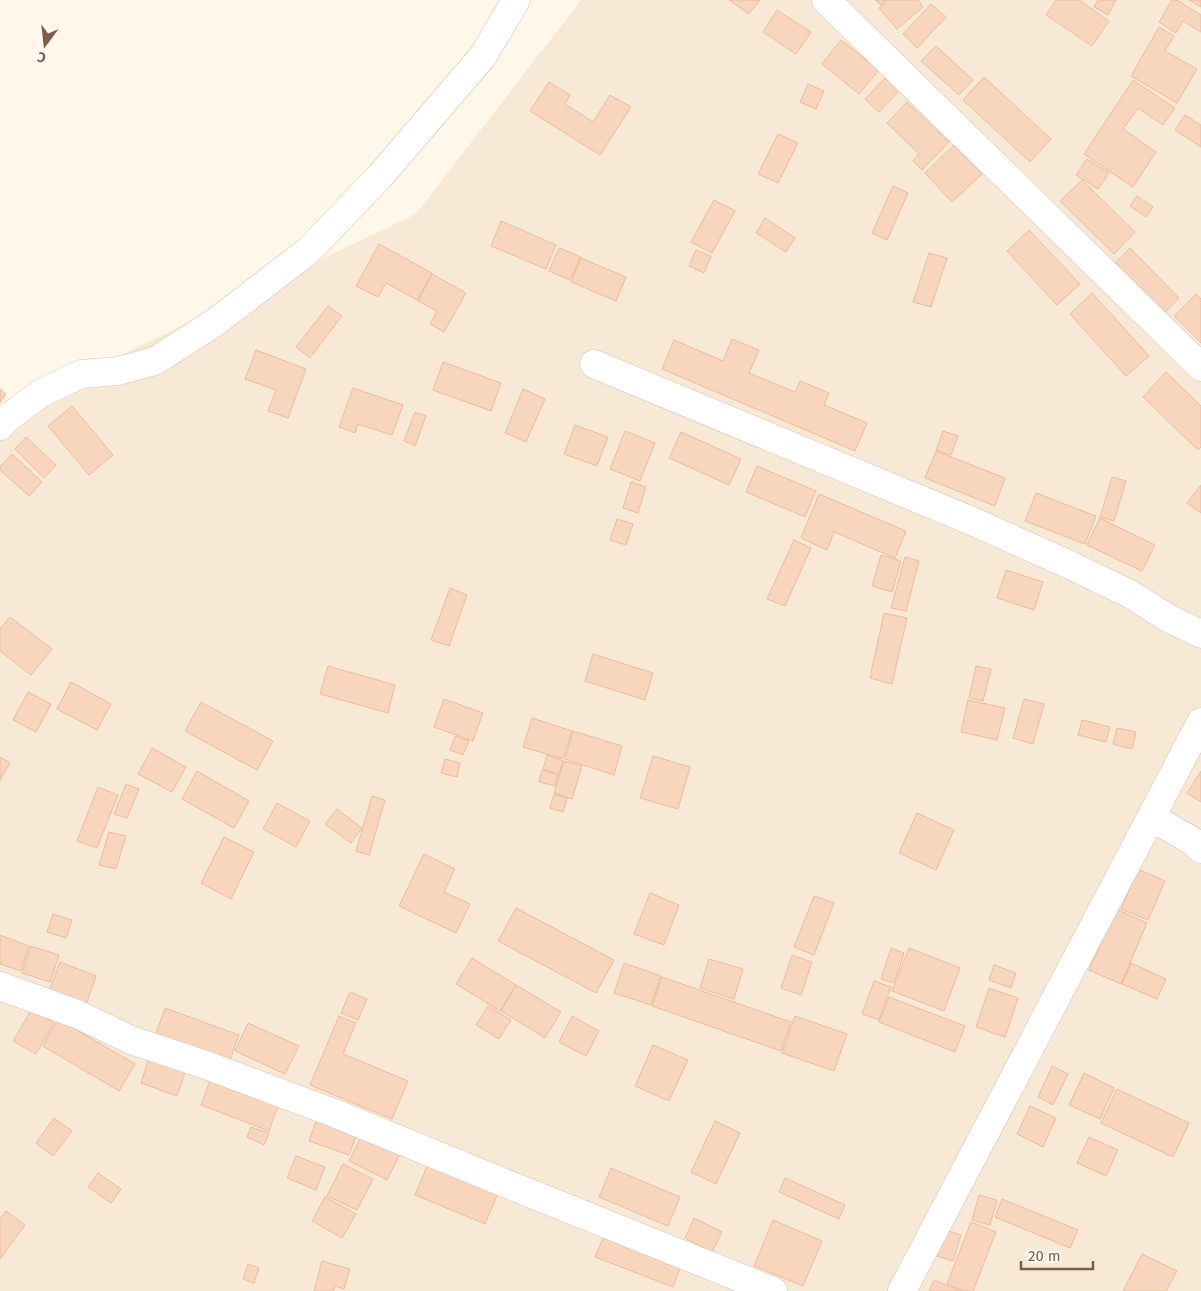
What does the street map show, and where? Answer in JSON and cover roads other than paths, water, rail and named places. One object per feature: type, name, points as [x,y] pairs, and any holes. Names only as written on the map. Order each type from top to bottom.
[{"type":"street","points":[[0,426],[5,420],[41,393],[81,374],[118,371],[155,361],[214,323],[308,251],[380,175],[483,56],[516,0]]},
{"type":"street","points":[[826,0],[1201,367]]},
{"type":"street","points":[[594,364],[974,522],[1130,594],[1168,618],[1201,634]]},
{"type":"street","points":[[902,1291],[1201,722]]},
{"type":"street","points":[[1151,817],[1201,848]]},
{"type":"street","points":[[0,986],[77,1014],[131,1040],[334,1113],[774,1291]]}]
